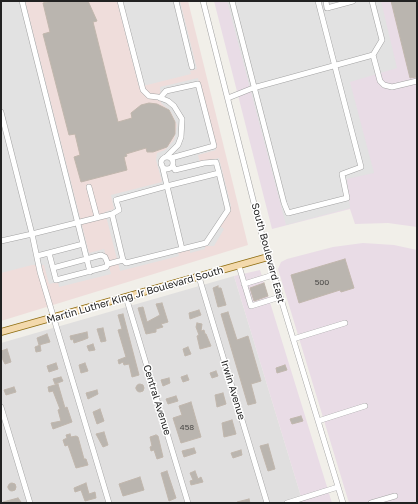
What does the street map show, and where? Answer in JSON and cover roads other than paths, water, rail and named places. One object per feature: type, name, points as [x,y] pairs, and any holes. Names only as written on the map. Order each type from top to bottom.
[{"type":"main road","name":"Martin Luther King Jr Boulevard South","points":[[1,332],[268,257]]},
{"type":"street","points":[[22,1],[90,272]]},
{"type":"street","points":[[120,1],[142,90],[149,96],[160,98],[174,106],[182,119],[183,128],[178,145],[169,157]]},
{"type":"street","points":[[176,1],[192,68]]},
{"type":"street","name":"South Boulevard East","points":[[203,1],[273,275],[343,503]]},
{"type":"street","points":[[232,1],[253,88],[286,211],[293,212],[347,198],[342,174],[362,167],[318,1]]},
{"type":"street","points":[[326,1],[327,8],[353,1]]},
{"type":"street","points":[[228,98],[253,88],[372,55],[382,40],[372,1]]},
{"type":"street","points":[[372,55],[378,78],[384,85],[392,87],[417,81]]},
{"type":"street","points":[[160,98],[166,91],[198,84],[214,146],[169,157],[162,161],[182,249]]},
{"type":"street","points":[[1,112],[53,318],[109,503]]},
{"type":"street","points":[[49,253],[56,280],[90,272],[106,267],[108,264],[123,260],[126,263],[207,242],[228,210],[216,162],[204,163],[175,170],[169,157]]},
{"type":"street","points":[[162,165],[168,169],[173,166]]},
{"type":"street","points":[[1,241],[112,214],[119,210],[117,199],[219,173]]},
{"type":"street","points":[[89,187],[97,217]]},
{"type":"street","points":[[112,214],[123,260]]},
{"type":"street","points":[[37,256],[83,244]]},
{"type":"street","points":[[53,268],[101,255],[105,256],[108,264]]},
{"type":"street","points":[[239,266],[251,306],[280,297]]},
{"type":"street","points":[[244,284],[273,275]]},
{"type":"street","name":"Irwin Avenue","points":[[199,277],[267,503]]},
{"type":"street","name":"Central Avenue","points":[[126,297],[188,503]]},
{"type":"street","points":[[293,339],[345,322]]},
{"type":"street","points":[[318,421],[365,406]]},
{"type":"street","points":[[1,407],[30,503]]},
{"type":"street","points":[[287,503],[338,488]]},
{"type":"street","points":[[371,503],[395,496]]}]
